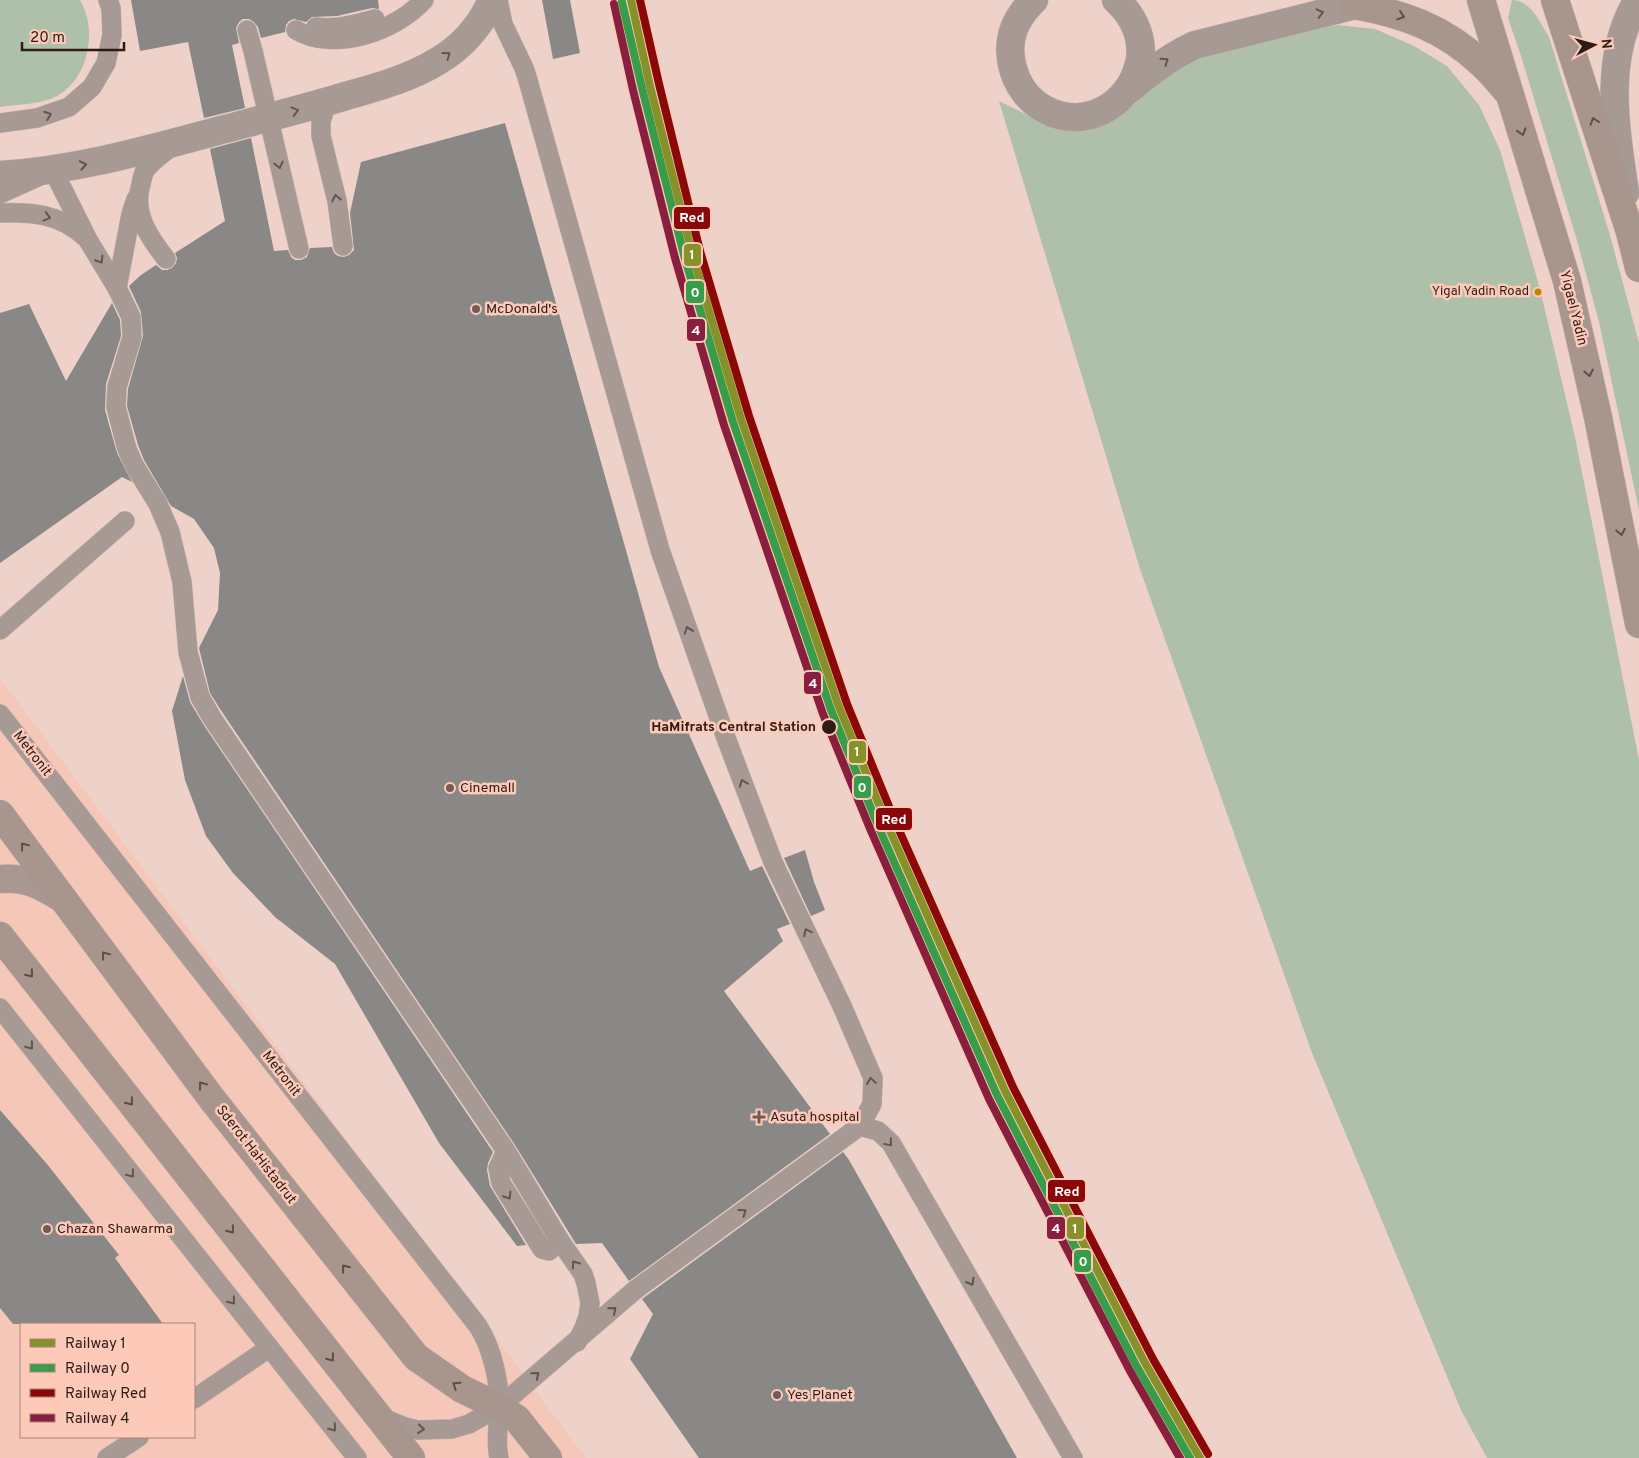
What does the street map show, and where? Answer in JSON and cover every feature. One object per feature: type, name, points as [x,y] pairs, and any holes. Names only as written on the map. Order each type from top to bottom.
[{"type":"highway","points":[[1555,0],[1630,232],[1639,268]]},
{"type":"highway","points":[[1365,3],[1422,23],[1462,46],[1483,64],[1510,95]]},
{"type":"highway","name":"Yigael Yadin","points":[[1486,6],[1510,95],[1570,290],[1598,417],[1639,624]]},
{"type":"highway","name":"Sderot HaHistadrut","points":[[0,814],[212,1099],[416,1358],[462,1389],[500,1407],[517,1419],[548,1458]]},
{"type":"highway","points":[[0,936],[411,1458]]},
{"type":"street","points":[[0,175],[53,170],[98,162],[269,118],[393,82],[418,72],[440,60],[459,46],[475,30],[492,0]]},
{"type":"street","points":[[1034,0],[1021,15],[1013,32],[1010,58],[1018,82],[1025,93],[1045,110],[1070,116],[1096,113],[1113,105],[1127,91],[1165,61],[1176,53],[1195,44],[1365,3]]},
{"type":"street","points":[[1116,0],[1126,10],[1136,25],[1141,48],[1138,71],[1127,91]]},
{"type":"street","points":[[1137,0],[1143,0]]},
{"type":"street","points":[[1547,0],[1564,26]]},
{"type":"street","points":[[1630,232],[1614,93],[1617,55],[1628,16],[1638,0]]},
{"type":"street","points":[[0,879],[21,878],[32,881],[64,899]]},
{"type":"lane","points":[[0,123],[37,118],[69,106],[92,87],[106,63],[112,35],[111,8],[108,0]]},
{"type":"lane","points":[[316,28],[357,24],[395,12],[408,0]]},
{"type":"lane","points":[[296,30],[309,37],[319,39],[340,40],[352,38],[394,23],[410,13],[424,0]]},
{"type":"lane","points":[[375,1414],[404,1427],[435,1430],[452,1429],[469,1424],[500,1407],[635,1290],[860,1126],[872,1104],[873,1078],[842,1006],[774,862],[726,738],[660,550],[527,77],[503,24],[498,0]]},
{"type":"lane","points":[[1012,0],[1013,32]]},
{"type":"lane","points":[[247,30],[299,249]]},
{"type":"lane","points":[[340,98],[325,109],[321,122],[321,136],[337,201],[343,246]]},
{"type":"lane","points":[[118,288],[131,214],[146,170],[177,142]]},
{"type":"lane","points":[[0,194],[53,170],[88,240],[118,288],[131,316],[133,329],[130,347],[117,388],[116,407],[127,449],[134,465],[158,504],[170,532],[182,582],[188,652],[200,697],[212,718],[506,1151],[498,1168],[501,1185],[542,1249],[549,1251],[560,1241],[583,1274],[589,1294],[588,1317],[577,1342]]},
{"type":"lane","points":[[138,192],[143,224],[154,244],[166,259]]},
{"type":"lane","points":[[0,213],[34,213],[61,220],[74,227],[88,240]]},
{"type":"lane","points":[[0,630],[125,521]]},
{"type":"lane","name":"Metronit","points":[[0,714],[478,1326],[487,1343],[493,1365],[500,1407],[497,1432],[499,1458]]},
{"type":"lane","points":[[0,1008],[357,1458]]},
{"type":"lane","points":[[860,1126],[878,1131],[891,1143],[1073,1458]]},
{"type":"lane","points":[[195,1399],[270,1348]]},
{"type":"lane","points":[[107,1458],[137,1438]]},
{"type":"shaded area","points":[[0,678],[586,1458],[0,1458]]},
{"type":"green space","points":[[0,0],[80,0],[89,25],[87,52],[77,78],[57,96],[37,103],[0,107]]},
{"type":"green space","points":[[1512,0],[1519,1],[1530,8],[1549,37],[1610,235],[1639,343],[1639,510],[1599,322],[1576,237],[1508,18]]},
{"type":"green space","points":[[1338,25],[1375,29],[1414,46],[1447,66],[1479,105],[1500,150],[1540,289],[1575,437],[1639,760],[1639,1458],[1487,1458],[1461,1410],[1312,1053],[1140,569],[999,101],[1048,125],[1094,128],[1115,120],[1176,69],[1208,53],[1305,29]]},
{"type":"building","points":[[131,0],[378,0],[379,9],[372,8],[337,16],[312,17],[306,22],[294,19],[286,25],[285,32],[261,38],[258,27],[254,22],[249,19],[243,19],[236,28],[239,43],[232,45],[245,108],[204,118],[188,42],[140,51]]},
{"type":"building","points":[[542,0],[570,0],[580,53],[553,59]]},
{"type":"building","name":"Cinemall","points":[[505,123],[659,667],[750,871],[762,866],[790,924],[777,929],[783,941],[724,991],[830,1134],[629,1281],[602,1243],[576,1244],[515,1145],[210,693],[199,648],[218,610],[220,573],[214,548],[194,519],[171,506],[144,460],[127,406],[128,389],[143,336],[141,312],[129,286],[156,265],[162,270],[172,268],[177,258],[175,253],[225,221],[210,149],[251,138],[274,251],[288,250],[291,257],[295,260],[301,260],[307,257],[310,248],[332,247],[334,253],[344,257],[354,250],[350,213],[361,162]]},
{"type":"building","points":[[112,303],[120,320],[121,336],[106,384],[105,410],[117,453],[132,482],[122,477],[0,563],[0,313],[29,304],[66,381]]},
{"type":"building","points":[[183,676],[190,702],[203,724],[493,1152],[487,1170],[490,1186],[526,1245],[517,1246],[439,1143],[335,964],[275,917],[233,873],[206,836],[185,780],[172,711]]},
{"type":"building","points":[[805,850],[814,882],[825,910],[811,916],[784,858]]},
{"type":"building","points":[[0,1110],[47,1164],[119,1255],[115,1258],[162,1323],[13,1324],[0,1308]]},
{"type":"building","points":[[843,1152],[1017,1458],[699,1458],[630,1359],[653,1314],[642,1299]]},
{"type":"rail line","name":"1","points":[[631,0],[650,86],[692,253],[741,419],[839,707],[887,824],[1005,1091],[1145,1363],[1200,1458]]},
{"type":"rail line","name":"Red","points":[[640,0],[700,251],[749,416],[847,704],[895,821],[1013,1087],[1153,1359],[1208,1454]]},
{"type":"rail line","name":"0","points":[[622,2],[684,255],[733,422],[831,710],[879,828],[997,1095],[1137,1367],[1190,1458]]},
{"type":"rail line","name":"4","points":[[614,4],[633,90],[675,258],[724,425],[823,714],[871,831],[989,1099],[1130,1371],[1180,1458]]},
{"type":"place","name":"Yigal Yadin Road","points":[[1538,292]]},
{"type":"place","name":"McDonald's","points":[[476,309]]},
{"type":"place","name":"HaMifrats Central Station","points":[[829,727]]},
{"type":"place","name":"Cinemall","points":[[450,788]]},
{"type":"place","name":"Asuta hospital","points":[[759,1117]]},
{"type":"place","name":"Chazan Shawarma","points":[[47,1229]]},
{"type":"place","name":"Yes Planet","points":[[777,1395]]}]
